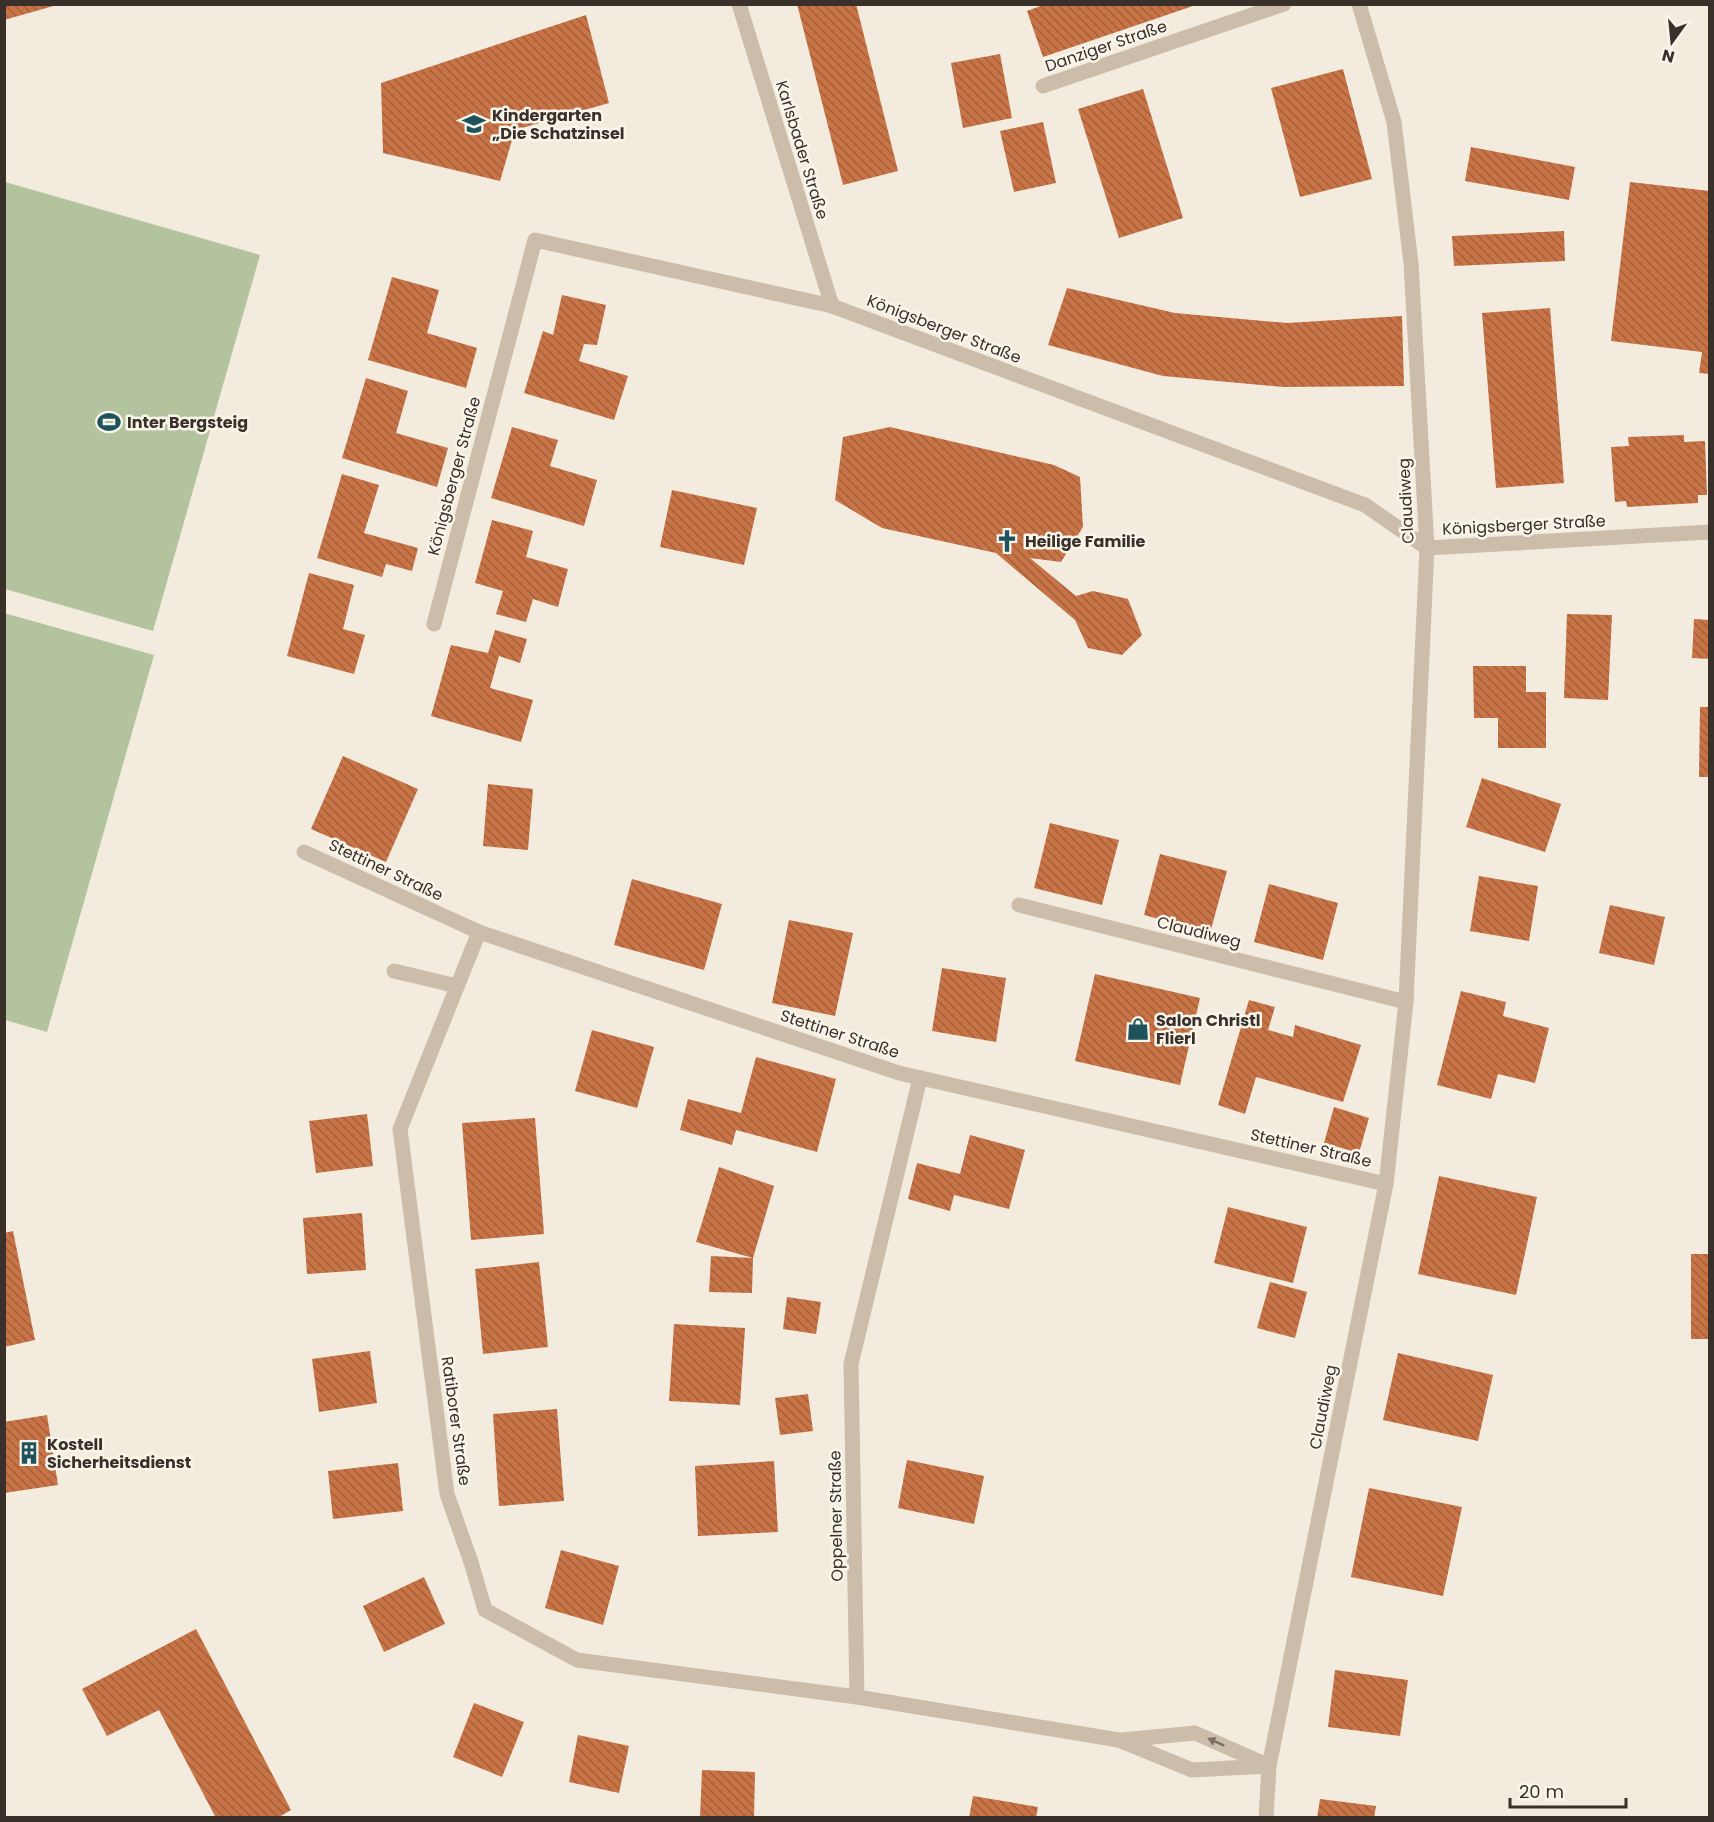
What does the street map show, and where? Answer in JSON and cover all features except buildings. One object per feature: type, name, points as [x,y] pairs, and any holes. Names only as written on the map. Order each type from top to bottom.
[{"type":"street","name":"Karlsbader Straße","points":[[739,4],[832,306]]},
{"type":"street","name":"Danziger Straße","points":[[1043,86],[1284,4]]},
{"type":"street","name":"Claudiweg","points":[[1266,1818],[1269,1766],[1386,1184],[1406,1002],[1427,548],[1411,263],[1394,122],[1359,4]]},
{"type":"street","name":"Königsberger Straße","points":[[434,624],[535,240],[832,306],[1365,505],[1427,548],[1710,532]]},
{"type":"street","name":"Stettiner Straße","points":[[304,852],[479,932],[899,1073],[1386,1184]]},
{"type":"street","name":"Claudiweg","points":[[1019,905],[1406,1002]]},
{"type":"street","name":"Ratiborer Straße","points":[[479,932],[400,1129],[447,1494],[485,1610],[577,1660],[857,1697]]},
{"type":"street","points":[[394,971],[458,986]]},
{"type":"street","name":"Oppelner Straße","points":[[857,1697],[851,1364],[920,1078]]},
{"type":"street","points":[[857,1697],[1119,1740],[1192,1770],[1269,1766]]},
{"type":"street","points":[[1119,1740],[1195,1733],[1269,1766]]},
{"type":"green space","name":"Inter Bergsteig","points":[[5,182],[260,255],[153,631],[5,589]]},
{"type":"green space","points":[[4,613],[154,655],[47,1032],[5,1020]]},
{"type":"place","name":"Kindergarten „Die Schatzinsel","points":[[474,124]]},
{"type":"place","name":"Inter Bergsteig","points":[[109,422]]},
{"type":"place","name":"Heilige Familie","points":[[1007,541]]},
{"type":"place","name":"Salon Christl Flierl","points":[[1138,1029]]},
{"type":"place","name":"Kostell Sicherheitsdienst","points":[[29,1453]]}]
